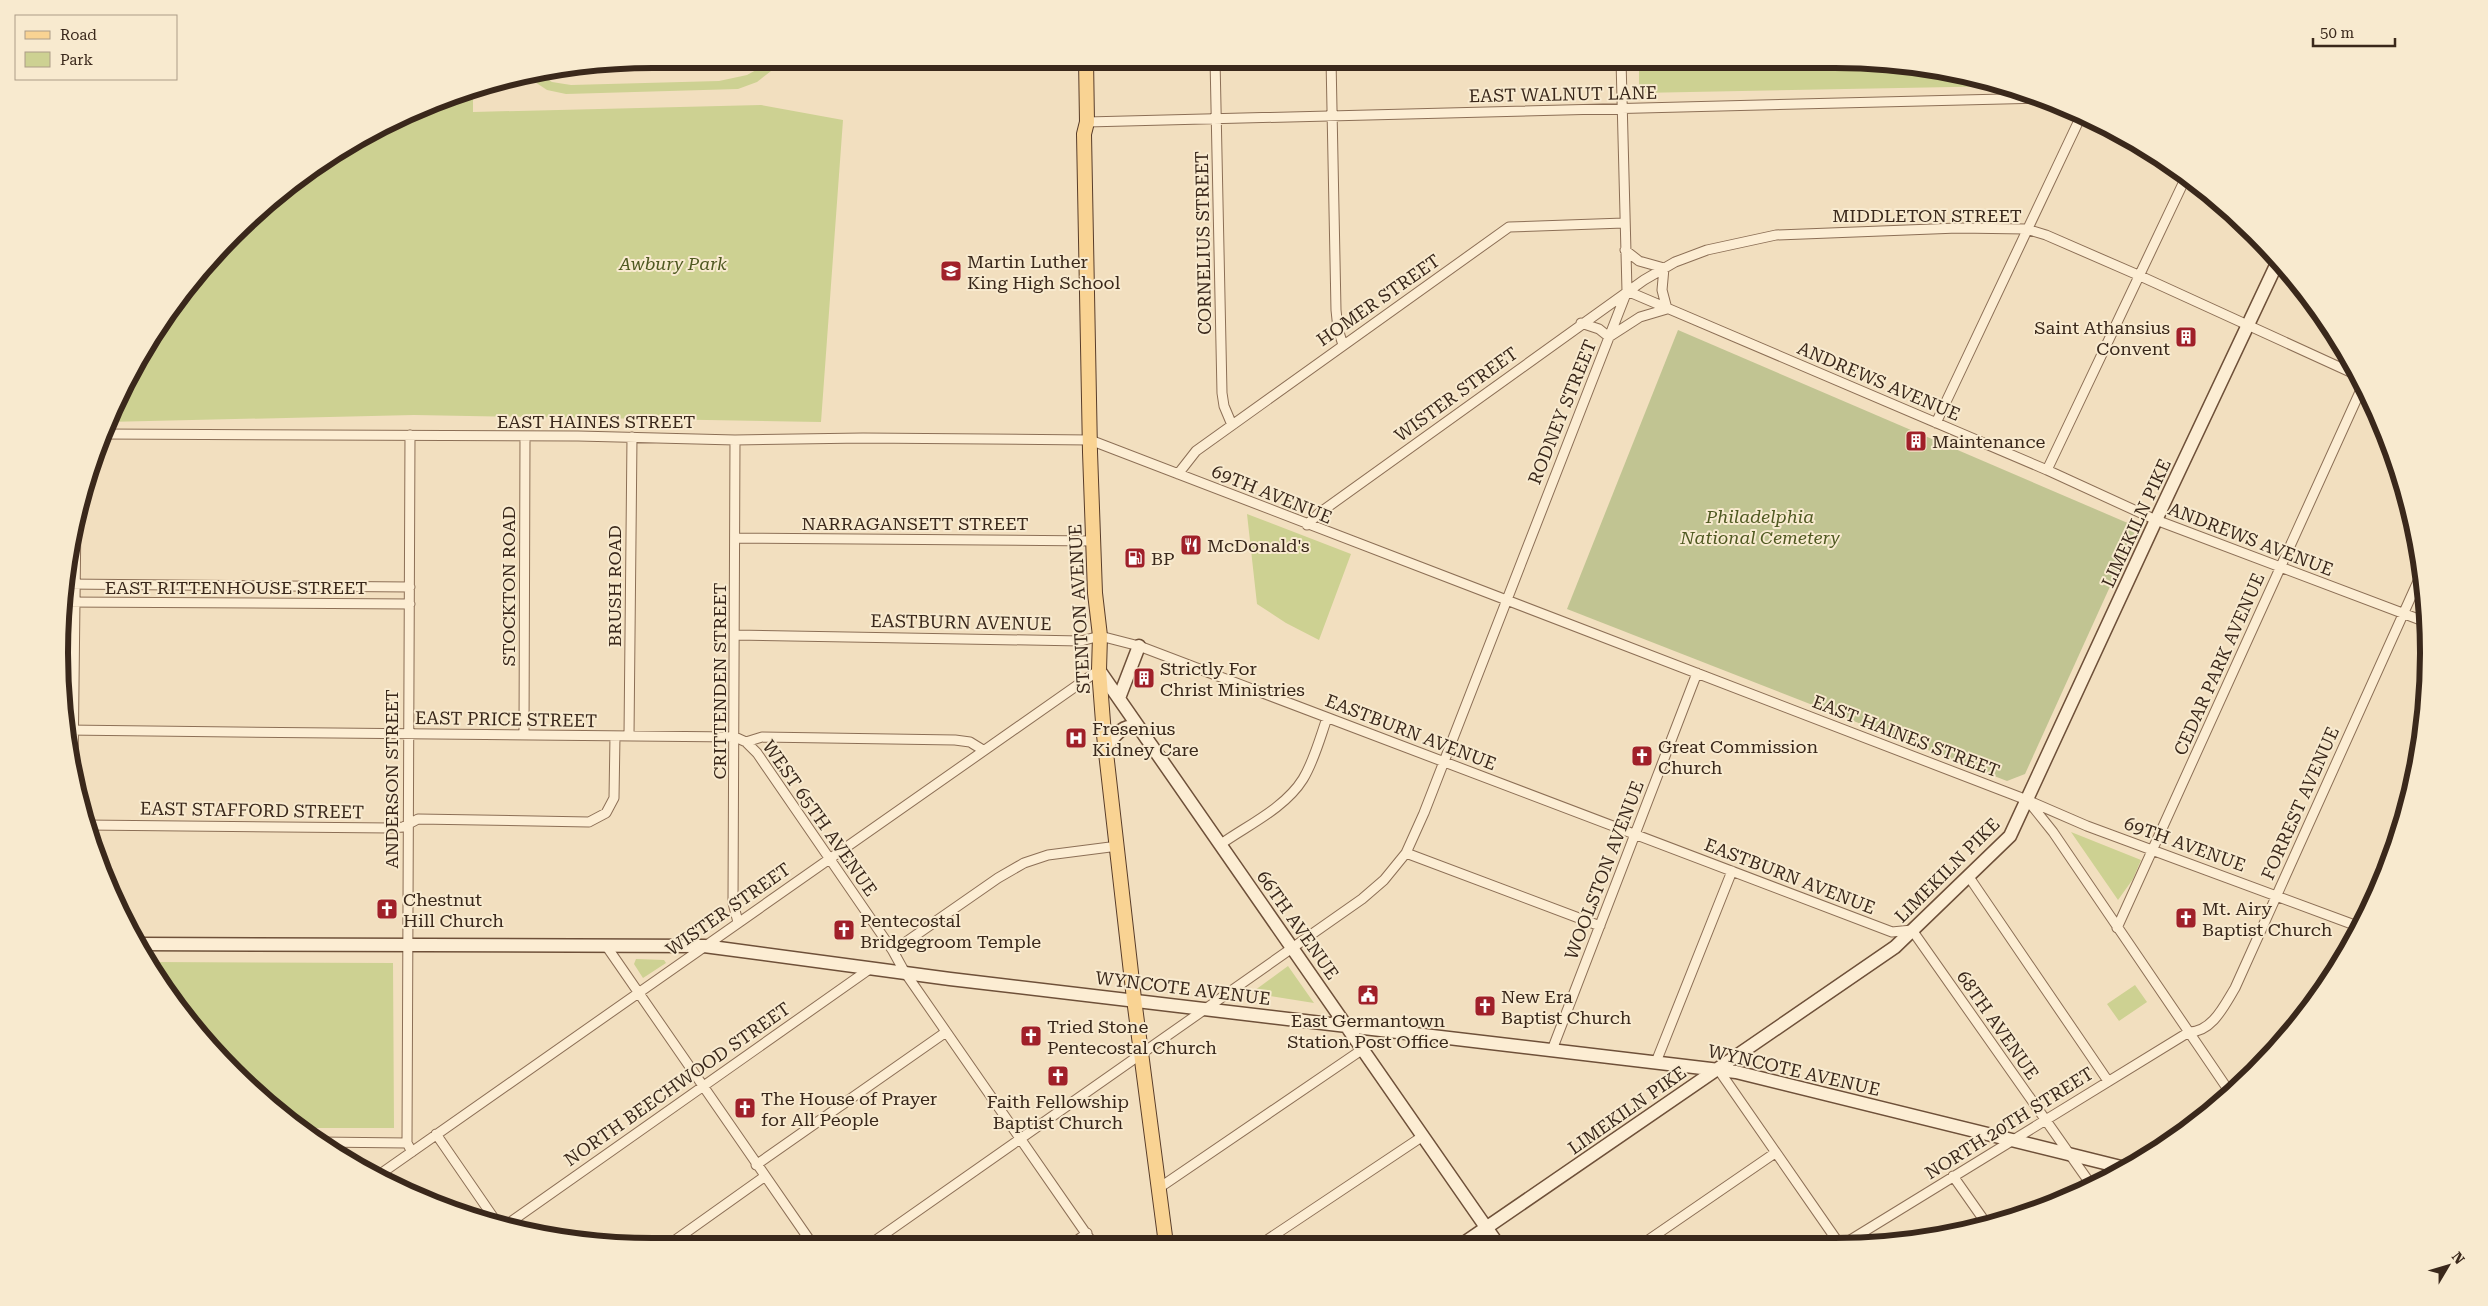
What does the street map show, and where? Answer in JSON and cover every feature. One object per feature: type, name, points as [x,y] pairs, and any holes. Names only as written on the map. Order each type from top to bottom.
[{"type":"main road","name":"STENTON AVENUE","points":[[1086,68],[1087,122],[1084,134],[1090,440],[1095,593],[1100,636],[1099,670],[1105,748],[1118,846],[1134,999],[1165,1238]]},
{"type":"street","name":"CORNELIUS STREET","points":[[1215,68],[1222,393],[1224,406],[1232,425]]},
{"type":"street","points":[[1331,68],[1336,310],[1338,328],[1343,345]]},
{"type":"street","name":"RODNEY STREET","points":[[879,1238],[1362,899],[1384,880],[1406,853],[1444,761],[1505,600],[1627,291],[1621,68]]},
{"type":"street","name":"EAST WALNUT LANE","points":[[1087,122],[2021,98]]},
{"type":"street","points":[[1936,422],[2079,121]]},
{"type":"street","points":[[2047,470],[2183,183]]},
{"type":"street","name":"HOMER STREET","points":[[1178,474],[1196,452],[1232,425],[1509,227],[1624,224]]},
{"type":"street","name":"MIDDLETON STREET","points":[[1627,291],[1664,268],[1707,250],[1776,235],[1958,228],[2026,230],[2046,235],[2138,275],[2348,371]]},
{"type":"street","points":[[1581,323],[1599,329],[1608,337],[1640,317],[1667,309],[1662,290],[1664,268],[1639,261],[1625,250]]},
{"type":"street","name":"LIMEKILN PIKE","points":[[1473,1238],[1895,947],[1969,878],[2010,836],[2247,325],[2276,268]]},
{"type":"street","name":"ANDREWS AVENUE","points":[[1627,291],[2047,470],[2156,520],[2419,620]]},
{"type":"street","name":"WISTER STREET","points":[[1307,525],[1318,514],[1627,291]]},
{"type":"street","name":"CEDAR PARK AVENUE","points":[[2117,928],[2359,393]]},
{"type":"street","name":"EAST HAINES STREET","points":[[110,434],[632,437],[736,440],[863,438],[1090,440]]},
{"type":"street","name":"ANDERSON STREET","points":[[406,1143],[410,435]]},
{"type":"street","name":"STOCKTON ROAD","points":[[524,735],[525,437]]},
{"type":"street","name":"BRUSH ROAD","points":[[629,736],[632,437]]},
{"type":"street","name":"CRITTENDEN STREET","points":[[736,440],[733,903],[738,922]]},
{"type":"street","name":"69TH AVENUE","points":[[1090,440],[1442,577]]},
{"type":"street","name":"NARRAGANSETT STREET","points":[[735,538],[1094,541]]},
{"type":"street","points":[[71,710],[76,558]]},
{"type":"street","name":"EAST HAINES STREET","points":[[1442,577],[2027,800],[2053,832],[2226,1088]]},
{"type":"street","name":"EAST RITTENHOUSE STREET","points":[[72,584],[410,587]]},
{"type":"street","name":"FORREST AVENUE","points":[[2188,1032],[2199,1032],[2208,1026],[2223,1008],[2234,988],[2416,586]]},
{"type":"street","name":"EAST RITTENHOUSE STREET","points":[[70,602],[410,604]]},
{"type":"street","name":"EASTBURN AVENUE","points":[[735,635],[1081,641],[1100,636],[1139,646],[1892,932],[1912,930]]},
{"type":"street","points":[[1118,698],[1139,646]]},
{"type":"street","name":"WISTER STREET","points":[[383,1172],[1099,670]]},
{"type":"street","name":"66TH AVENUE","points":[[1099,670],[1494,1238]]},
{"type":"street","name":"WOOLSTON AVENUE","points":[[1552,1050],[1697,673]]},
{"type":"street","points":[[1221,844],[1288,797],[1310,765],[1327,718]]},
{"type":"street","points":[[1105,748],[1118,732],[1128,725],[1137,726]]},
{"type":"street","name":"EAST PRICE STREET","points":[[73,730],[468,736],[735,737]]},
{"type":"street","name":"EAST STAFFORD STREET","points":[[94,825],[391,828],[418,819],[589,822],[600,818],[610,808],[614,798],[615,736]]},
{"type":"street","name":"WEST 65TH AVENUE","points":[[735,737],[746,742],[757,753],[893,951],[904,971],[1090,1238]]},
{"type":"street","points":[[746,742],[762,737],[955,740],[970,742],[983,750]]},
{"type":"street","name":"69TH AVENUE","points":[[2027,800],[2087,826],[2353,925]]},
{"type":"street","points":[[893,951],[998,878],[1024,863],[1048,855],[1118,846]]},
{"type":"street","points":[[1406,853],[1600,926]]},
{"type":"street","points":[[1656,1062],[1732,871]]},
{"type":"street","points":[[1969,878],[2108,1081]]},
{"type":"street","name":"68TH AVENUE","points":[[1912,930],[2088,1181]]},
{"type":"street","name":"WYNCOTE AVENUE","points":[[145,944],[704,946],[871,968],[1718,1069],[1800,1087],[2010,1141],[2117,1166]]},
{"type":"street","points":[[607,947],[764,1177],[808,1238]]},
{"type":"street","name":"NORTH BEECHWOOD STREET","points":[[510,1221],[871,968]]},
{"type":"street","points":[[756,1165],[946,1032]]},
{"type":"street","name":"NORTH 20TH STREET","points":[[1854,1237],[2188,1032]]},
{"type":"street","points":[[1159,1188],[1363,1049]]},
{"type":"street","points":[[1718,1069],[1835,1238]]},
{"type":"street","points":[[436,1134],[494,1217]]},
{"type":"street","points":[[1270,1238],[1422,1136]]},
{"type":"street","points":[[331,1142],[406,1143],[412,1152]]},
{"type":"street","points":[[1651,1238],[1775,1153]]},
{"type":"street","points":[[1953,1176],[1984,1220]]},
{"type":"street","points":[[678,1238],[764,1177]]},
{"type":"street","points":[[1080,1238],[1087,1233]]},
{"type":"green space","points":[[775,68],[757,82],[738,89],[566,94],[547,90],[533,80],[545,78],[552,82],[571,85],[719,81],[747,75],[758,69]]},
{"type":"green space","points":[[1639,68],[1873,69],[1911,73],[1984,86],[1639,93]]},
{"type":"green space","name":"Awbury Park","points":[[473,96],[473,112],[761,105],[843,120],[821,422],[414,415],[115,422],[146,360],[166,328],[188,297],[239,239],[297,188],[328,166],[360,146],[429,112]]},
{"type":"green space","name":"Philadelphia National Cemetery","points":[[1678,330],[2137,527],[2025,774],[2007,781],[1567,609]]},
{"type":"green space","points":[[1247,514],[1351,554],[1319,640],[1286,623],[1257,604]]},
{"type":"green space","points":[[2071,832],[2141,860],[2133,879],[2118,900]]},
{"type":"green space","points":[[636,959],[664,960],[666,963],[643,978],[634,964]]},
{"type":"green space","points":[[156,962],[393,963],[394,1128],[311,1128],[267,1093],[239,1067],[188,1009]]},
{"type":"green space","points":[[1288,966],[1314,1003],[1251,993]]},
{"type":"green space","points":[[2135,985],[2147,1002],[2119,1021],[2107,1004]]},
{"type":"place","name":"Martin Luther King High School","points":[[951,271]]},
{"type":"place","name":"Saint Athansius Convent","points":[[2186,337]]},
{"type":"place","name":"Maintenance","points":[[1916,441]]},
{"type":"place","name":"McDonald's","points":[[1191,545]]},
{"type":"place","name":"BP","points":[[1135,558]]},
{"type":"place","name":"Strictly For Christ Ministries","points":[[1144,678]]},
{"type":"place","name":"Fresenius Kidney Care","points":[[1076,738]]},
{"type":"place","name":"Great Commission Church","points":[[1642,756]]},
{"type":"place","name":"Chestnut Hill Church","points":[[387,909]]},
{"type":"place","name":"Mt. Airy Baptist Church","points":[[2186,918]]},
{"type":"place","name":"Pentecostal Bridgegroom Temple","points":[[844,930]]},
{"type":"place","name":"East Germantown Station Post Office","points":[[1368,995]]},
{"type":"place","name":"New Era Baptist Church","points":[[1485,1006]]},
{"type":"place","name":"Tried Stone Pentecostal Church","points":[[1031,1036]]},
{"type":"place","name":"Faith Fellowship Baptist Church","points":[[1058,1076]]},
{"type":"place","name":"The House of Prayer for All People","points":[[745,1108]]}]
